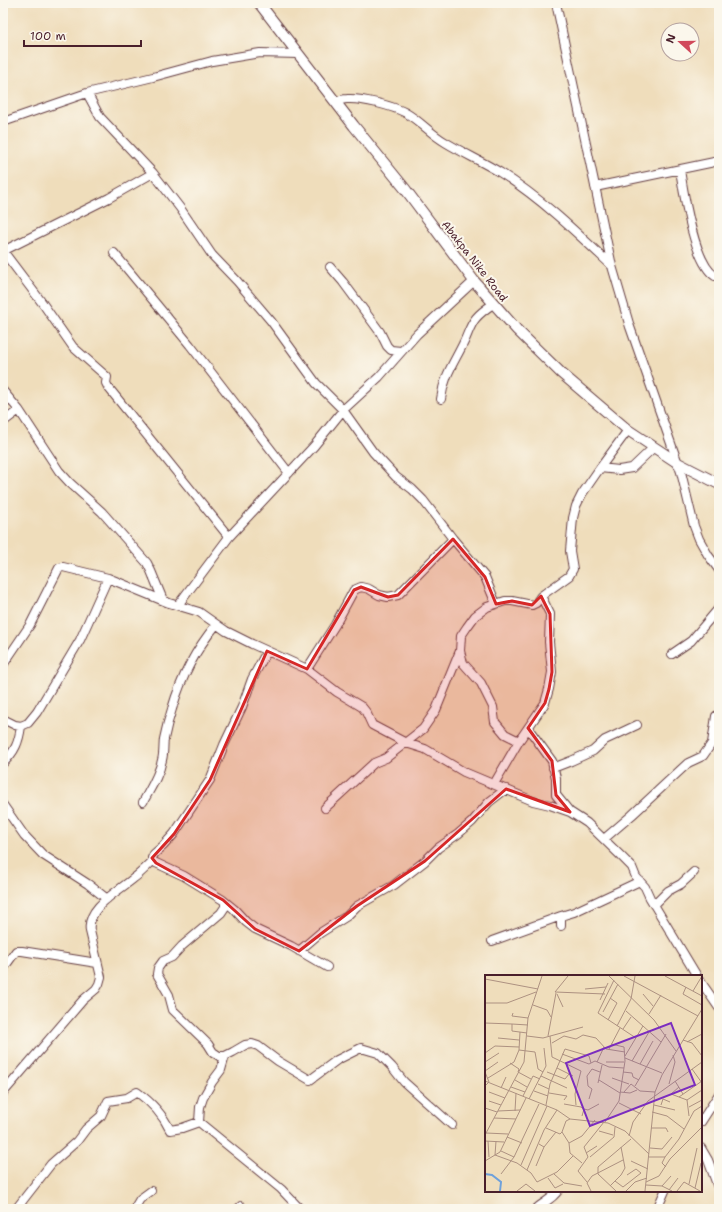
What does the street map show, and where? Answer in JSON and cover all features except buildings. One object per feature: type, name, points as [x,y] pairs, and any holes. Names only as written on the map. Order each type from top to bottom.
[{"type":"main road","name":"Abakpa Nike Road","points":[[260,3],[354,126],[406,190],[474,281],[517,330],[561,373],[628,430],[678,463],[719,484]]},
{"type":"street","points":[[556,3],[612,266],[630,327],[681,472],[689,509],[699,539],[719,570]]},
{"type":"street","points":[[3,122],[87,93],[212,61],[242,55],[272,52],[298,54]]},
{"type":"street","points":[[87,93],[100,116],[153,173],[180,208],[212,255],[272,321],[316,383],[343,410],[373,452],[396,477],[412,489],[423,500],[485,577],[496,604]]},
{"type":"street","points":[[335,101],[348,99],[366,101],[388,105],[406,113],[442,141],[499,172],[531,194],[612,266]]},
{"type":"street","points":[[595,187],[719,161]]},
{"type":"street","points":[[680,170],[691,229],[699,252],[705,266],[711,274],[719,276]]},
{"type":"street","points":[[153,173],[109,198],[3,251],[73,347],[106,376],[106,383],[108,387],[229,537]]},
{"type":"street","points":[[114,253],[190,345],[289,473]]},
{"type":"street","points":[[330,267],[369,316],[380,332],[387,346],[391,350],[402,351]]},
{"type":"street","points":[[178,605],[229,537],[314,446],[343,410],[379,377],[417,334],[474,281]]},
{"type":"street","points":[[441,399],[442,390],[450,366],[464,342],[470,327],[476,318],[493,304]]},
{"type":"street","points":[[3,391],[19,410],[59,471],[102,512],[147,563],[152,571],[163,600]]},
{"type":"street","points":[[3,422],[19,410]]},
{"type":"street","points":[[519,741],[505,734],[495,722],[493,707],[482,686],[463,664],[460,651],[461,636],[466,627],[487,607],[512,601],[532,606],[541,596],[569,576],[573,566],[570,551],[574,512],[582,494],[628,430]]},
{"type":"street","points":[[600,468],[619,470],[632,468],[654,447]]},
{"type":"street","points":[[307,669],[354,590],[361,587],[369,589],[379,595],[388,597],[398,595],[453,539]]},
{"type":"street","points":[[3,664],[30,625],[59,568],[69,568],[108,578],[163,600],[199,612],[216,625],[252,644],[307,669],[337,692],[362,707],[372,724],[406,743],[425,749],[460,770],[533,801],[570,812],[587,823],[632,867],[636,877],[640,881],[696,975]]},
{"type":"street","points":[[3,719],[15,725],[21,726],[28,723],[37,712],[80,640],[108,578]]},
{"type":"street","points":[[494,784],[519,741],[545,703],[549,689],[552,672],[549,642],[550,614],[541,596]]},
{"type":"street","points":[[672,654],[691,641],[719,608]]},
{"type":"street","points":[[142,802],[157,777],[162,760],[164,737],[180,687],[191,662],[204,639],[216,625]]},
{"type":"street","points":[[3,1094],[83,1000],[99,984],[101,977],[88,924],[95,910],[153,861],[152,858],[154,854],[174,834],[210,780],[224,744],[242,707],[252,679],[267,651]]},
{"type":"street","points":[[325,808],[374,763],[386,758],[423,729],[436,710],[460,651]]},
{"type":"street","points":[[604,839],[688,763],[703,756],[712,743],[716,716],[719,714]]},
{"type":"street","points":[[553,768],[593,750],[605,740],[637,725]]},
{"type":"street","points":[[3,763],[10,757],[19,741],[21,726]]},
{"type":"street","points":[[528,728],[552,761],[556,778],[556,795],[570,812]]},
{"type":"street","points":[[299,951],[320,933],[347,916],[357,906],[394,885],[425,862],[438,848],[472,822],[489,802],[506,789]]},
{"type":"street","points":[[3,805],[24,835],[43,855],[88,884],[107,899]]},
{"type":"street","points":[[153,861],[184,876],[234,909],[255,929],[327,967]]},
{"type":"street","points":[[654,905],[668,891],[681,884],[694,872]]},
{"type":"street","points":[[492,941],[574,912],[640,881]]},
{"type":"street","points":[[224,903],[225,907],[221,913],[182,946],[172,957],[163,961],[158,968],[157,974],[169,995],[173,1010],[208,1044],[213,1052],[219,1056],[225,1056],[245,1045],[252,1044],[258,1046],[278,1061],[310,1080],[315,1078],[337,1060],[361,1048],[378,1054],[392,1067],[404,1082],[452,1124]]},
{"type":"street","points":[[561,916],[561,926]]},
{"type":"street","points":[[3,968],[16,951],[97,964]]},
{"type":"street","points":[[702,983],[719,1008]]},
{"type":"street","points":[[199,1122],[200,1107],[203,1098],[221,1070],[225,1056]]},
{"type":"street","points":[[16,1209],[32,1188],[44,1176],[51,1164],[101,1116],[108,1101],[127,1098],[137,1092],[152,1103],[166,1121],[170,1130],[182,1128],[199,1122]]},
{"type":"street","points":[[702,1120],[719,1094]]},
{"type":"street","points":[[199,1122],[281,1190],[300,1209]]},
{"type":"street","points":[[702,1150],[708,1160],[719,1190]]},
{"type":"street","points":[[134,1209],[140,1199],[151,1191]]},
{"type":"street","points":[[536,1209],[552,1199],[557,1192]]},
{"type":"street","points":[[657,1209],[665,1192]]},
{"type":"highlighted area","points":[[453,539],[485,577],[496,604],[512,601],[532,605],[541,596],[550,614],[552,672],[549,689],[545,703],[528,728],[552,761],[556,795],[570,812],[506,789],[425,861],[357,906],[299,951],[255,929],[223,900],[156,863],[152,858],[174,834],[210,780],[267,651],[307,669],[354,590],[361,587],[388,597],[398,595]]}]
